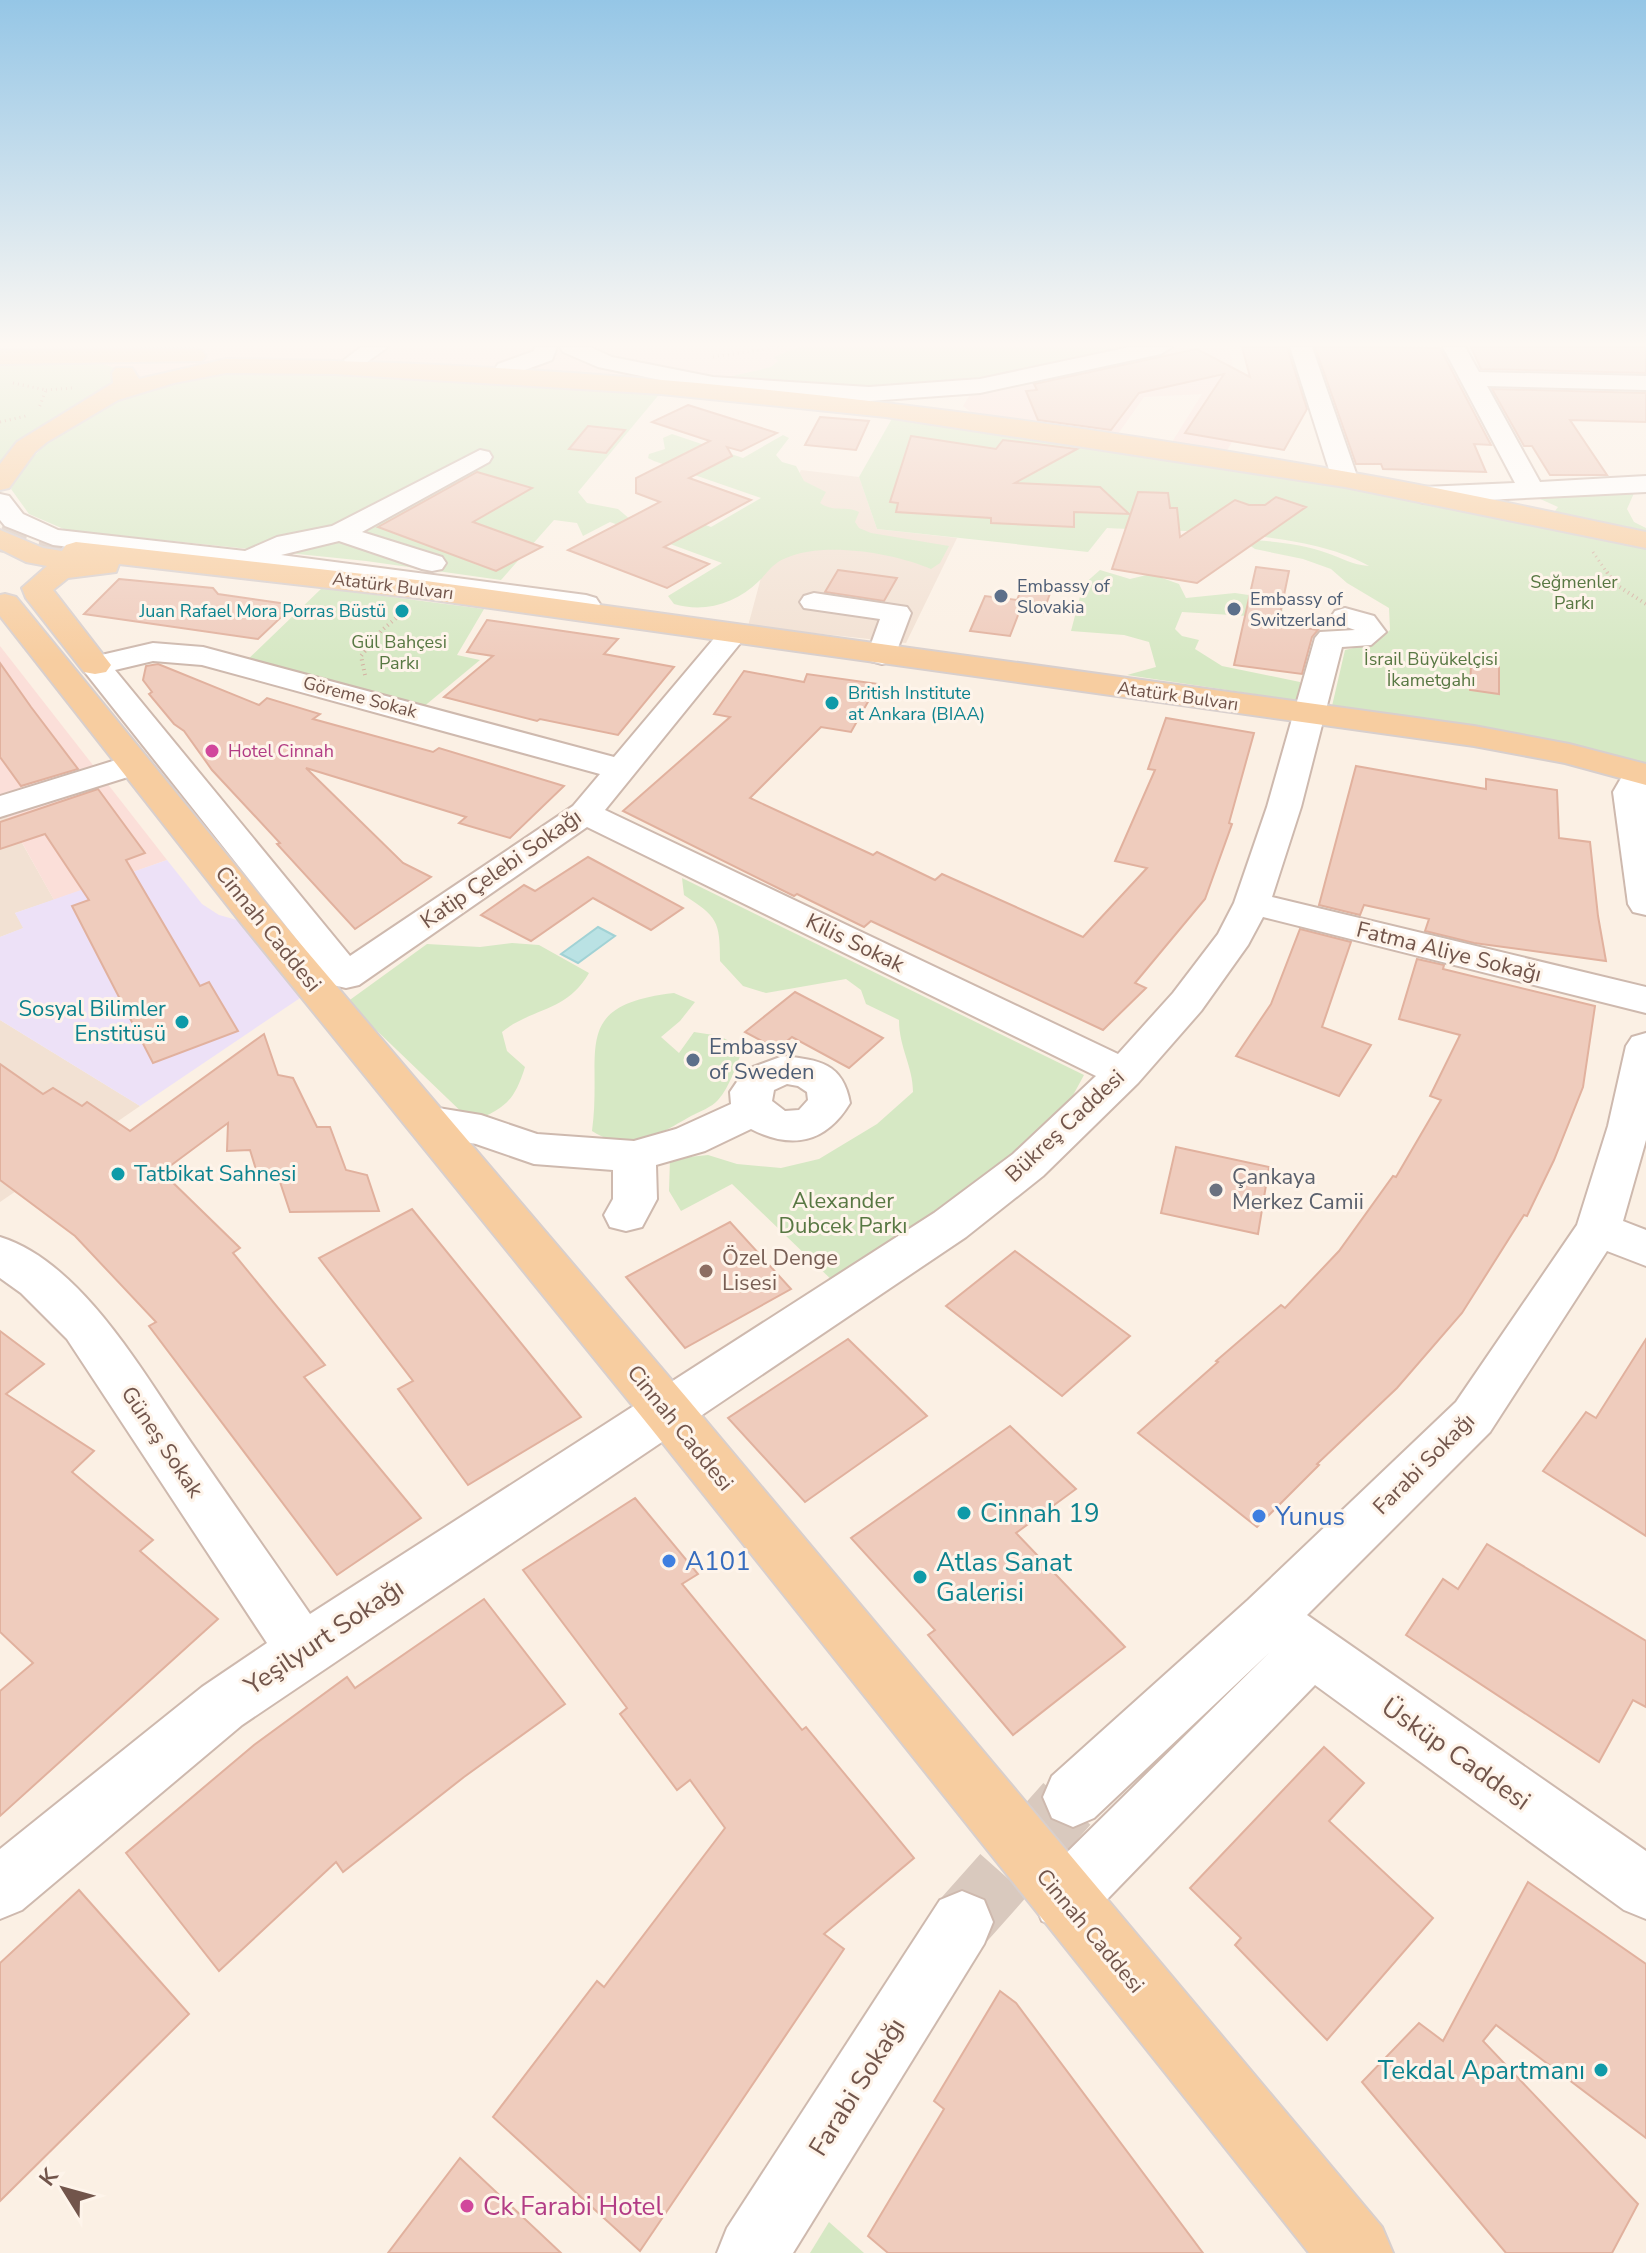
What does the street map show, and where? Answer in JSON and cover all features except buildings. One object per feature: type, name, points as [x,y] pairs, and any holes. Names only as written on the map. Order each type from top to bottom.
[{"type":"main road","points":[[0,482],[22,452]]},
{"type":"main road","points":[[1171,452],[1345,479],[1646,540]]},
{"type":"main road","points":[[0,538],[36,556],[83,558]]},
{"type":"main road","points":[[83,558],[39,585],[3,618],[217,899],[235,911],[256,916]]},
{"type":"main road","name":"Atatürk Bulvarı","points":[[83,558],[419,600],[643,633],[720,633]]},
{"type":"main road","name":"Atatürk Bulvarı","points":[[83,558],[426,590],[1519,743],[1643,774]]},
{"type":"main road","points":[[39,585],[37,593],[95,665]]},
{"type":"main road","name":"Cinnah Caddesi","points":[[3,618],[256,916],[668,1412],[1356,2253]]},
{"type":"street","points":[[1336,452],[1345,479]]},
{"type":"street","points":[[1511,452],[1532,490]]},
{"type":"street","points":[[246,559],[287,543],[340,533],[480,457]]},
{"type":"street","points":[[1424,495],[1646,484]]},
{"type":"street","points":[[0,502],[14,520],[53,537],[509,592],[659,616],[720,633]]},
{"type":"street","points":[[340,533],[493,582],[509,592]]},
{"type":"street","points":[[814,602],[897,613],[882,655]]},
{"type":"street","name":"Bükreş Caddesi","points":[[668,1412],[950,1225],[1028,1165],[1124,1073],[1187,1002],[1235,937],[1252,903],[1330,638],[1361,639],[1371,632],[1364,622],[1345,617]]},
{"type":"street","name":"Katip Çelebi Sokağı","points":[[95,665],[346,976],[585,813],[623,770],[720,633]]},
{"type":"street","name":"Göreme Sokak","points":[[95,665],[153,652],[186,653],[623,770]]},
{"type":"street","points":[[0,807],[116,770]]},
{"type":"street","points":[[1643,774],[1630,792],[1646,904]]},
{"type":"street","name":"Kilis Sokak","points":[[585,813],[1124,1073]]},
{"type":"street","name":"Fatma Aliye Sokağı","points":[[1252,903],[1646,1000]]},
{"type":"street","name":"Farabi Sokağı","points":[[1073,1797],[1288,1635],[1473,1417],[1598,1229],[1629,1126],[1646,1046]]},
{"type":"street","points":[[426,1121],[481,1130],[534,1149],[634,1156],[690,1140],[753,1111]]},
{"type":"street","points":[[626,1215],[635,1199],[634,1156]]},
{"type":"street","points":[[1598,1229],[1646,1249]]},
{"type":"street","name":"Güneş Sokak","points":[[0,1255],[43,1286],[84,1326],[303,1650]]},
{"type":"street","name":"Yeşilyurt Sokağı","points":[[0,1888],[222,1706],[668,1412]]},
{"type":"street","points":[[1064,1899],[1288,1635]]},
{"type":"street","name":"Üsküp Caddesi","points":[[1288,1635],[1646,1888]]},
{"type":"street","name":"Farabi Sokağı","points":[[752,2253],[962,1922]]},
{"type":"path","points":[[1580,526],[1607,575],[1628,595],[1646,604]]},
{"type":"path","points":[[362,698],[372,687],[363,672],[361,656],[381,631],[419,600]]},
{"type":"shaded area","points":[[0,452],[33,452],[0,482]]},
{"type":"shaded area","points":[[1182,452],[1226,452],[1222,458]]},
{"type":"shaded area","points":[[801,470],[859,477],[877,529],[957,538],[906,643],[748,626],[776,522]]},
{"type":"shaded area","points":[[0,646],[167,860],[54,900],[0,803]]},
{"type":"shaded area","points":[[4,811],[54,900],[15,913],[24,928],[0,937],[0,812]]},
{"type":"shaded area","points":[[167,860],[202,904],[219,915],[237,920],[306,994],[140,1106],[0,1020],[0,937],[23,928],[15,913]]},
{"type":"shaded area","points":[[0,1020],[140,1106],[0,1202]]},
{"type":"green space","points":[[0,452],[30,452],[0,482]]},
{"type":"green space","points":[[39,452],[611,452],[578,492],[587,503],[618,509],[631,520],[682,516],[711,527],[761,498],[654,461],[648,458],[649,454],[726,452],[743,458],[753,452],[778,452],[776,455],[782,462],[796,466],[804,481],[826,492],[820,503],[830,508],[859,512],[855,522],[859,528],[871,533],[949,546],[940,563],[931,569],[898,558],[859,551],[819,550],[802,553],[778,562],[750,589],[730,601],[708,607],[685,607],[674,604],[668,596],[722,563],[610,522],[583,536],[577,523],[554,520],[501,580],[366,561],[66,530],[29,514],[11,489]]},
{"type":"green space","points":[[873,452],[1144,452],[1312,477],[1646,545],[1646,766],[1517,734],[1332,706],[1345,650],[1375,643],[1390,630],[1389,608],[1347,583],[1331,569],[1303,559],[1255,549],[1240,539],[1306,547],[1369,566],[1342,554],[1278,539],[1206,532],[1107,528],[1088,552],[877,529],[859,477]]},
{"type":"green space","points":[[1638,484],[1627,509],[1634,522],[1646,528],[1646,540],[1552,515],[1558,507],[1538,498],[1543,494]]},
{"type":"green space","points":[[1100,570],[1130,579],[1151,574],[1179,584],[1186,598],[1235,593],[1283,600],[1282,618],[1182,612],[1175,629],[1182,636],[1199,640],[1195,649],[1222,666],[1300,682],[1300,701],[1127,675],[1156,667],[1149,642],[1124,635],[1071,631],[1083,585]]},
{"type":"green space","name":"Gül Bahçesi Parkı","points":[[322,588],[484,609],[457,655],[480,660],[416,713],[242,665]]},
{"type":"green space","name":"Alexander Dubcek Parkı","points":[[682,878],[1084,1075],[1064,1112],[995,1169],[838,1286],[732,1184],[681,1211],[669,1191],[670,1159],[708,1155],[737,1164],[781,1168],[819,1159],[877,1124],[913,1092],[899,1020],[866,1004],[861,990],[846,979],[766,993],[743,986],[720,961],[719,936],[714,921],[704,909],[684,895]]},
{"type":"green space","points":[[512,943],[539,945],[589,973],[570,995],[502,1032],[507,1051],[525,1067],[517,1088],[507,1102],[472,1122],[347,1002],[427,944],[480,947]]},
{"type":"green space","points":[[674,993],[695,1002],[680,1021],[661,1037],[679,1053],[694,1032],[720,1036],[743,1049],[726,1089],[709,1107],[654,1136],[630,1142],[605,1138],[592,1131],[597,1036],[604,1021],[618,1008],[640,999]]},
{"type":"green space","points":[[829,2222],[864,2253],[810,2253]]},
{"type":"water","points":[[598,927],[615,936],[578,963],[561,954]]},
{"type":"tunnel","points":[[0,539],[76,551]]},
{"type":"tunnel","points":[[962,1922],[1073,1797]]},
{"type":"place","name":"Embassy of Slovakia","points":[[1001,596]]},
{"type":"place","name":"Embassy of Switzerland","points":[[1234,609]]},
{"type":"place","name":"Juan Rafael Mora Porras Büstü","points":[[402,611]]},
{"type":"place","name":"British Institute at Ankara (BIAA)","points":[[832,703]]},
{"type":"place","name":"Hotel Cinnah","points":[[212,751]]},
{"type":"place","name":"Sosyal Bilimler Enstitüsü","points":[[182,1022]]},
{"type":"place","name":"Embassy of Sweden","points":[[693,1060]]},
{"type":"place","name":"Tatbikat Sahnesi","points":[[118,1174]]},
{"type":"place","name":"Çankaya Merkez Camii","points":[[1216,1190]]},
{"type":"place","name":"Özel Denge Lisesi","points":[[706,1271]]},
{"type":"place","name":"Cinnah 19","points":[[964,1513]]},
{"type":"place","name":"Yunus","points":[[1259,1516]]},
{"type":"place","name":"A101","points":[[669,1561]]},
{"type":"place","name":"Atlas Sanat Galerisi","points":[[920,1577]]},
{"type":"place","name":"Tekdal Apartmanı","points":[[1601,2070]]},
{"type":"place","name":"Ck Farabi Hotel","points":[[467,2206]]},
{"type":"park label","name":"Seğmenler Parkı","points":[[1574,592]]},
{"type":"park label","name":"İsrail Büyükelçisi İkametgahı","points":[[1431,669]]}]
